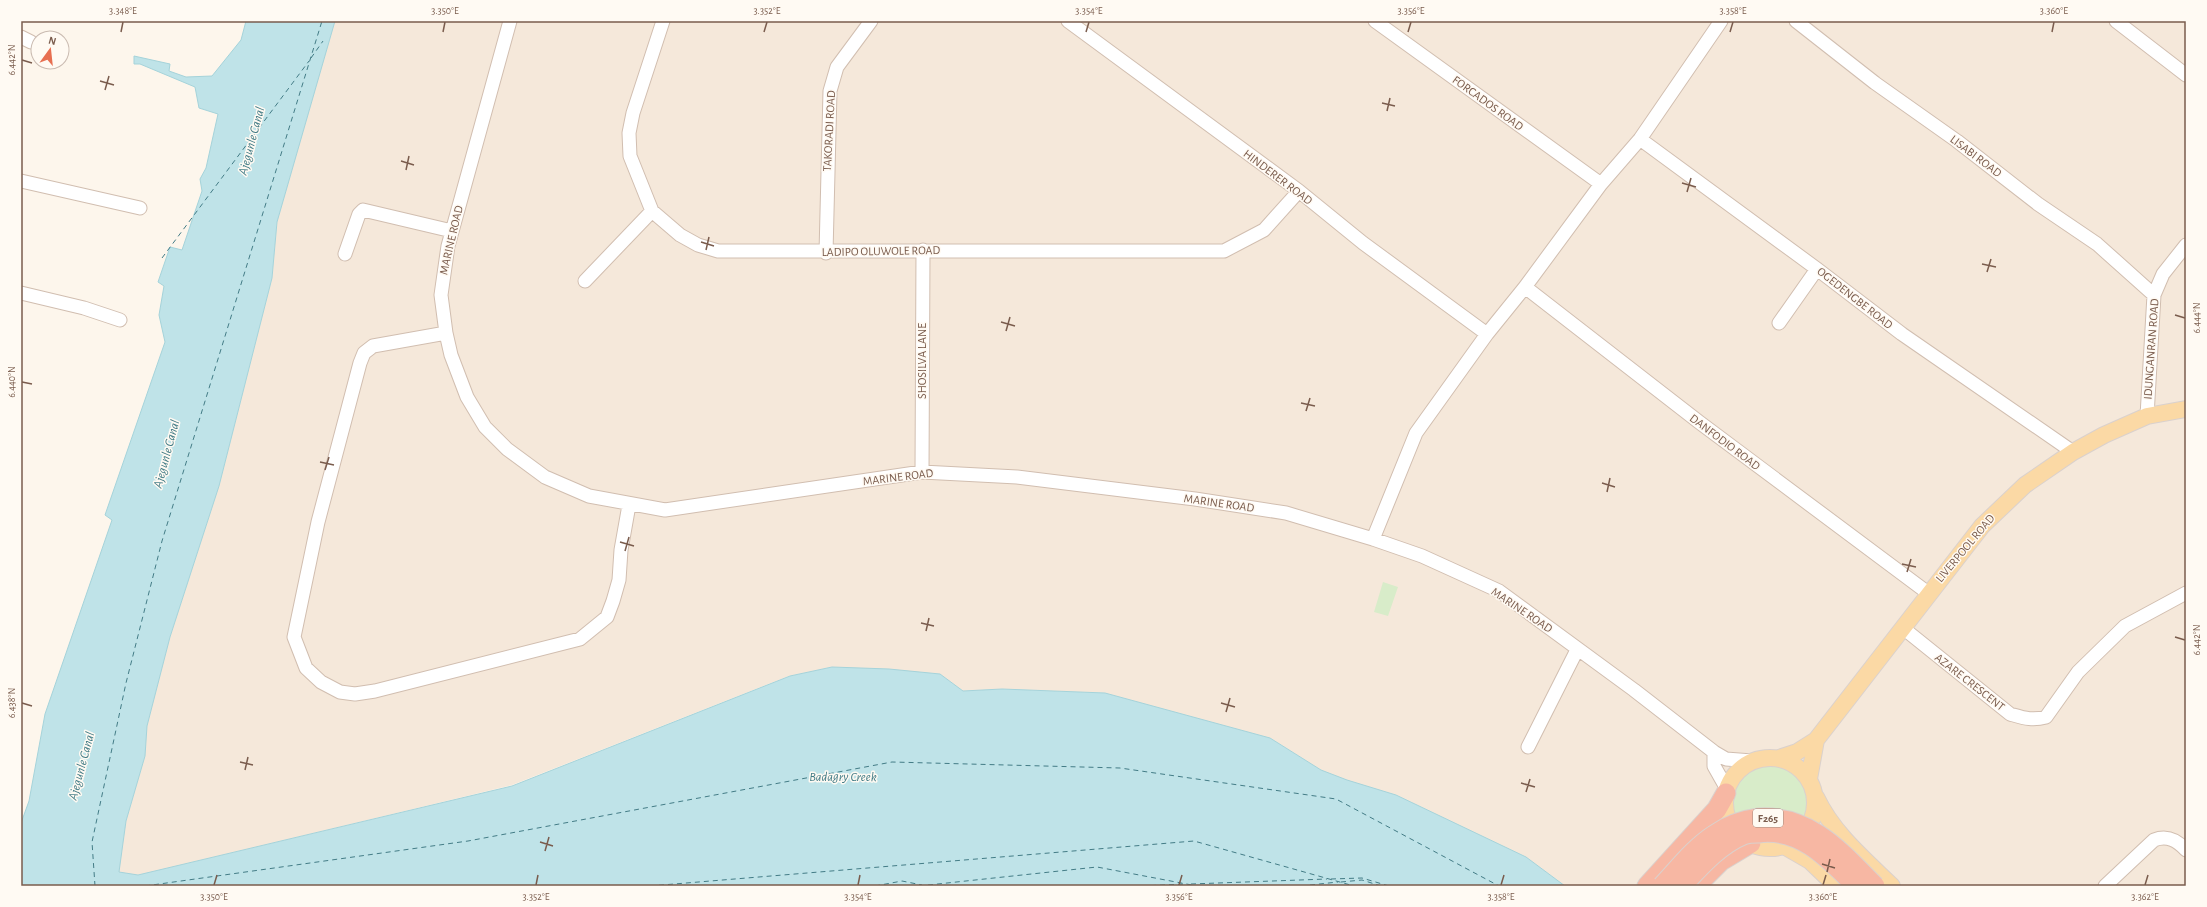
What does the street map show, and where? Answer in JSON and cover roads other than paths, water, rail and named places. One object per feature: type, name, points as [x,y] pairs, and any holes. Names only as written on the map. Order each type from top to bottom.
[{"type":"highway","points":[[1647,886],[1717,809],[1726,791]]},
{"type":"highway","name":"F265","points":[[1662,886],[1696,850],[1724,828],[1751,819],[1774,818],[1797,823],[1819,833],[1834,845],[1875,886]]},
{"type":"highway","name":"F265","points":[[1682,886],[1722,848],[1744,835],[1771,831],[1794,836],[1810,845],[1831,860],[1856,886]]},
{"type":"highway","points":[[1696,886],[1721,861],[1751,843]]},
{"type":"main road","name":"LIVERPOOL ROAD","points":[[1779,758],[1797,752],[1816,740],[1903,628],[1928,593],[1982,526],[2025,485],[2073,452],[2147,416],[2186,409]]},
{"type":"main road","name":"LIVERPOOL ROAD","points":[[1809,779],[1816,740]]},
{"type":"main road","points":[[1815,796],[1815,812],[1809,827],[1798,838],[1784,846],[1767,847],[1751,843],[1737,833],[1728,818],[1726,810],[1726,791],[1738,771],[1752,761],[1770,757],[1779,758],[1793,763],[1809,779],[1825,817],[1892,886]]},
{"type":"main road","points":[[1784,846],[1810,862],[1836,886]]},
{"type":"street","name":"MARINE ROAD","points":[[510,21],[452,231],[443,275],[441,295],[446,333],[457,375],[467,397],[485,427],[506,450],[545,477],[589,496],[630,505],[665,510],[922,472],[1017,477],[1194,499],[1286,513],[1373,539],[1422,556],[1499,591],[1577,650],[1634,690],[1714,752],[1726,759],[1752,761]]},
{"type":"street","name":"LADIPO OLUWOLE ROAD","points":[[663,21],[633,113],[629,133],[630,156],[652,211],[680,235],[698,245],[718,252],[826,253],[923,250],[1224,250],[1264,230],[1299,191]]},
{"type":"street","name":"TAKORADI ROAD","points":[[826,253],[830,91],[837,67],[871,21]]},
{"type":"street","name":"HINDERER ROAD","points":[[1068,21],[1299,191],[1363,243],[1487,334]]},
{"type":"street","name":"FORCADOS ROAD","points":[[1375,21],[1601,184]]},
{"type":"street","name":"LISABI ROAD","points":[[1796,21],[1876,83],[1957,141],[2038,204],[2097,244],[2154,295]]},
{"type":"street","points":[[2116,21],[2186,75]]},
{"type":"street","points":[[1373,539],[1416,433],[1487,334],[1526,287],[1601,184],[1640,139],[1714,23]]},
{"type":"street","name":"OGEDENGBE ROAD","points":[[1640,139],[1817,269],[1902,334],[2073,452]]},
{"type":"street","points":[[21,181],[140,208]]},
{"type":"street","points":[[345,254],[359,214],[363,210],[452,231]]},
{"type":"street","points":[[585,281],[652,211]]},
{"type":"street","name":"IDUNGANRAN ROAD","points":[[2147,416],[2154,295],[2163,274],[2186,245]]},
{"type":"street","name":"SHOSILVA LANE","points":[[922,472],[923,250]]},
{"type":"street","points":[[1780,323],[1817,269]]},
{"type":"street","name":"DANFODIO ROAD","points":[[1526,287],[1699,422],[1928,593]]},
{"type":"street","points":[[21,293],[84,308],[120,320]]},
{"type":"street","points":[[446,333],[373,346],[364,353],[318,522],[301,612],[294,637],[306,668],[321,682],[340,692],[355,694],[375,691],[580,639],[606,617],[613,600],[619,580],[620,550],[630,505]]},
{"type":"street","name":"AZARE CRESCENT","points":[[1903,628],[2010,714],[2027,720],[2038,719],[2046,716],[2078,672],[2125,626],[2186,593]]},
{"type":"street","points":[[1528,747],[1577,650]]},
{"type":"street","points":[[1714,752],[1714,766],[1726,791]]},
{"type":"street","points":[[2105,886],[2154,840],[2162,837],[2170,839],[2186,850]]},
{"type":"water","name":"Badagry Creek","points":[[246,21],[335,21],[277,222],[272,278],[219,486],[170,637],[147,726],[145,756],[126,821],[119,872],[138,875],[512,786],[790,676],[832,667],[889,669],[940,674],[963,691],[1002,689],[1105,693],[1270,738],[1321,770],[1347,780],[1396,795],[1526,857],[1565,886],[21,886],[21,823],[29,801],[45,714],[112,520],[105,515],[165,342],[159,315],[164,286],[158,282],[170,247],[182,250],[202,191],[200,179],[206,168],[218,114],[199,108],[195,87],[140,64],[134,64],[134,56],[170,64],[169,71],[186,77],[212,76],[241,40]]},
{"type":"water label","name":"Ajegunle Canal","points":[[252,141]]},
{"type":"water label","name":"Ajegunle Canal","points":[[167,454]]},
{"type":"water label","name":"Ajegunle Canal","points":[[82,766]]}]
